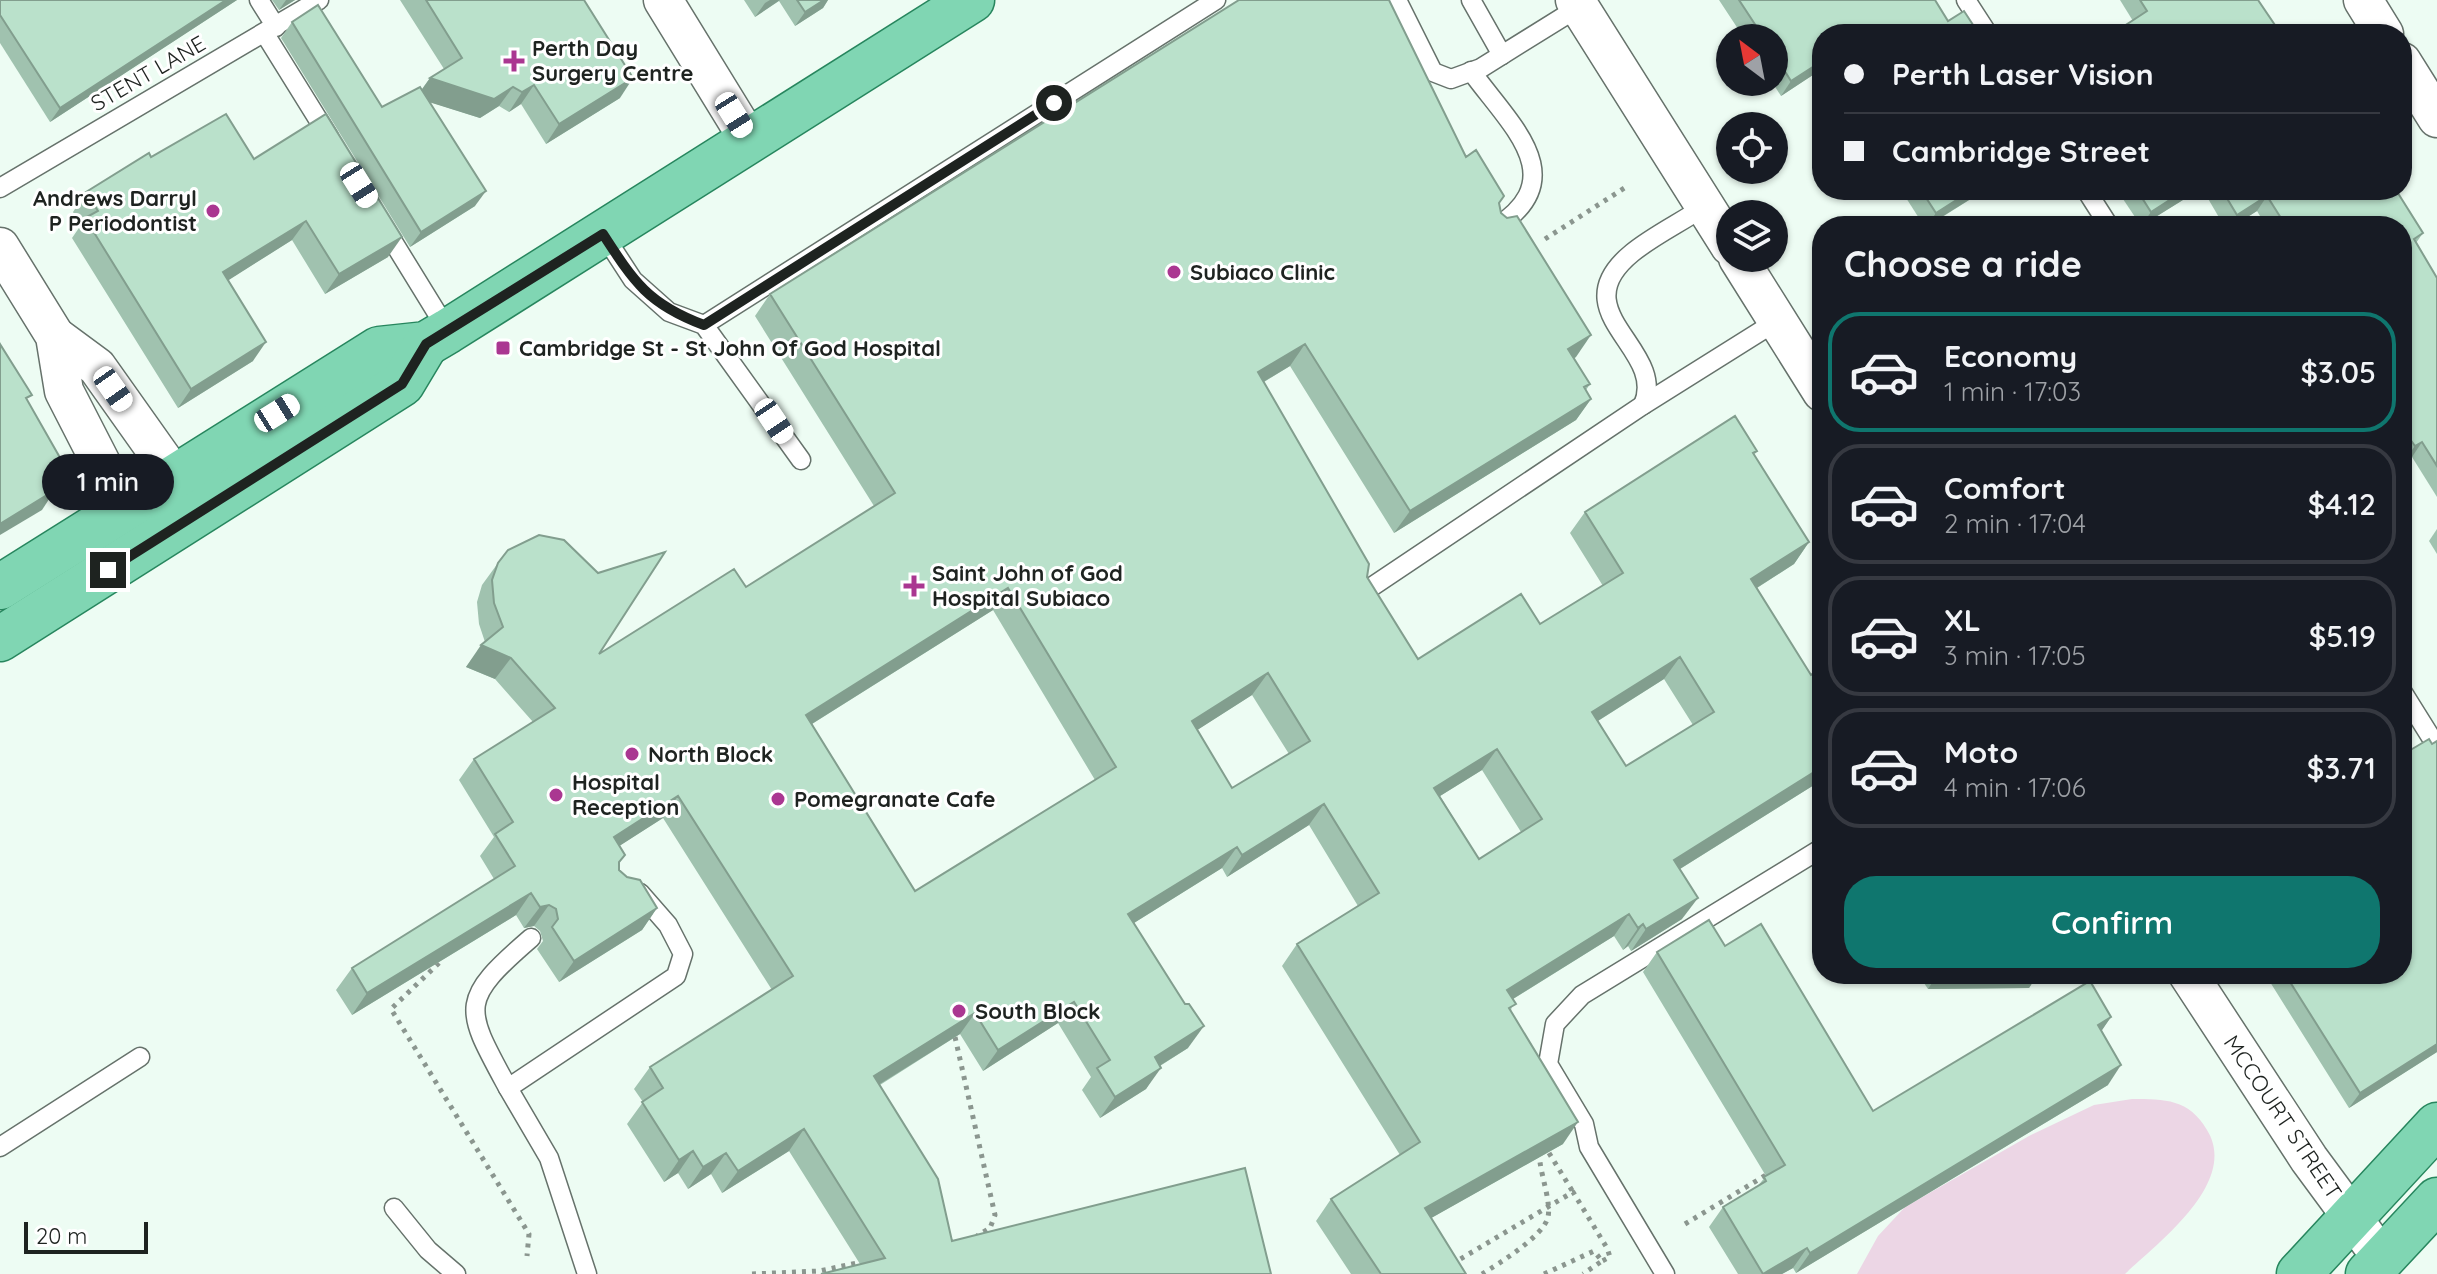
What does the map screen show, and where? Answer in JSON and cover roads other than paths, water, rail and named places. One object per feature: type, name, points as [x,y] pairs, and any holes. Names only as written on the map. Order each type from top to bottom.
[{"type":"main road","points":[[0,639],[402,384],[437,338],[972,0]]},
{"type":"main road","points":[[0,587],[379,349],[437,338]]},
{"type":"main road","points":[[2299,1274],[2437,1125]]},
{"type":"main road","points":[[2375,1266],[2437,1200]]},
{"type":"street","points":[[663,0],[749,140]]},
{"type":"street","points":[[2363,0],[2378,24]]},
{"type":"street","points":[[1577,3],[1716,224]]},
{"type":"street","points":[[2412,78],[2437,118]]},
{"type":"street","points":[[0,247],[55,336],[97,367],[175,477]]},
{"type":"street","points":[[1747,272],[1812,376]]},
{"type":"street","points":[[55,336],[64,391],[124,508]]},
{"type":"street","name":"MCCOURT STREET","points":[[2195,984],[2309,1159],[2342,1229],[2375,1266]]},
{"type":"lane","points":[[259,0],[270,30],[339,153]]},
{"type":"lane","name":"STENT LANE","points":[[0,188],[319,0]]},
{"type":"lane","points":[[704,325],[1216,0]]},
{"type":"lane","points":[[1397,0],[1433,72],[1451,79],[1502,55],[1577,3]]},
{"type":"lane","points":[[1471,0],[1502,55]]},
{"type":"lane","points":[[1966,0],[1982,24]]},
{"type":"lane","points":[[1471,71],[1532,161],[1535,183],[1530,198],[1511,218],[1495,228]]},
{"type":"lane","points":[[1643,405],[1648,388],[1644,371],[1606,305],[1609,280],[1633,252],[1705,206]]},
{"type":"lane","points":[[372,207],[437,338]]},
{"type":"lane","points":[[603,234],[633,280],[669,312],[704,325],[801,460]]},
{"type":"lane","points":[[1364,592],[1643,405],[1777,321]]},
{"type":"lane","points":[[2412,707],[2437,747]]},
{"type":"lane","points":[[1665,1274],[1589,1147],[1584,1124],[1548,1064],[1555,1024],[1582,995],[1812,854]]},
{"type":"lane","points":[[508,1088],[676,976],[683,954],[668,925],[637,890],[626,888]]},
{"type":"lane","points":[[531,938],[500,964],[481,988],[473,1007],[477,1031],[549,1158],[587,1274]]},
{"type":"lane","points":[[0,1147],[140,1057]]},
{"type":"lane","points":[[394,1208],[428,1250],[456,1274]]},
{"type":"place","name":"Perth Day Surgery Centre","points":[[514,61]]},
{"type":"place","name":"Andrews Darryl P Periodontist","points":[[213,211]]},
{"type":"place","name":"Subiaco Clinic","points":[[1174,272]]},
{"type":"place","name":"Cambridge St - St John Of God Hospital","points":[[503,348]]},
{"type":"place","name":"Saint John of God Hospital Subiaco","points":[[914,586]]},
{"type":"place","name":"North Block","points":[[632,754]]},
{"type":"place","name":"Hospital Reception","points":[[556,795]]},
{"type":"place","name":"Pomegranate Cafe","points":[[778,799]]},
{"type":"place","name":"South Block","points":[[959,1011]]}]
